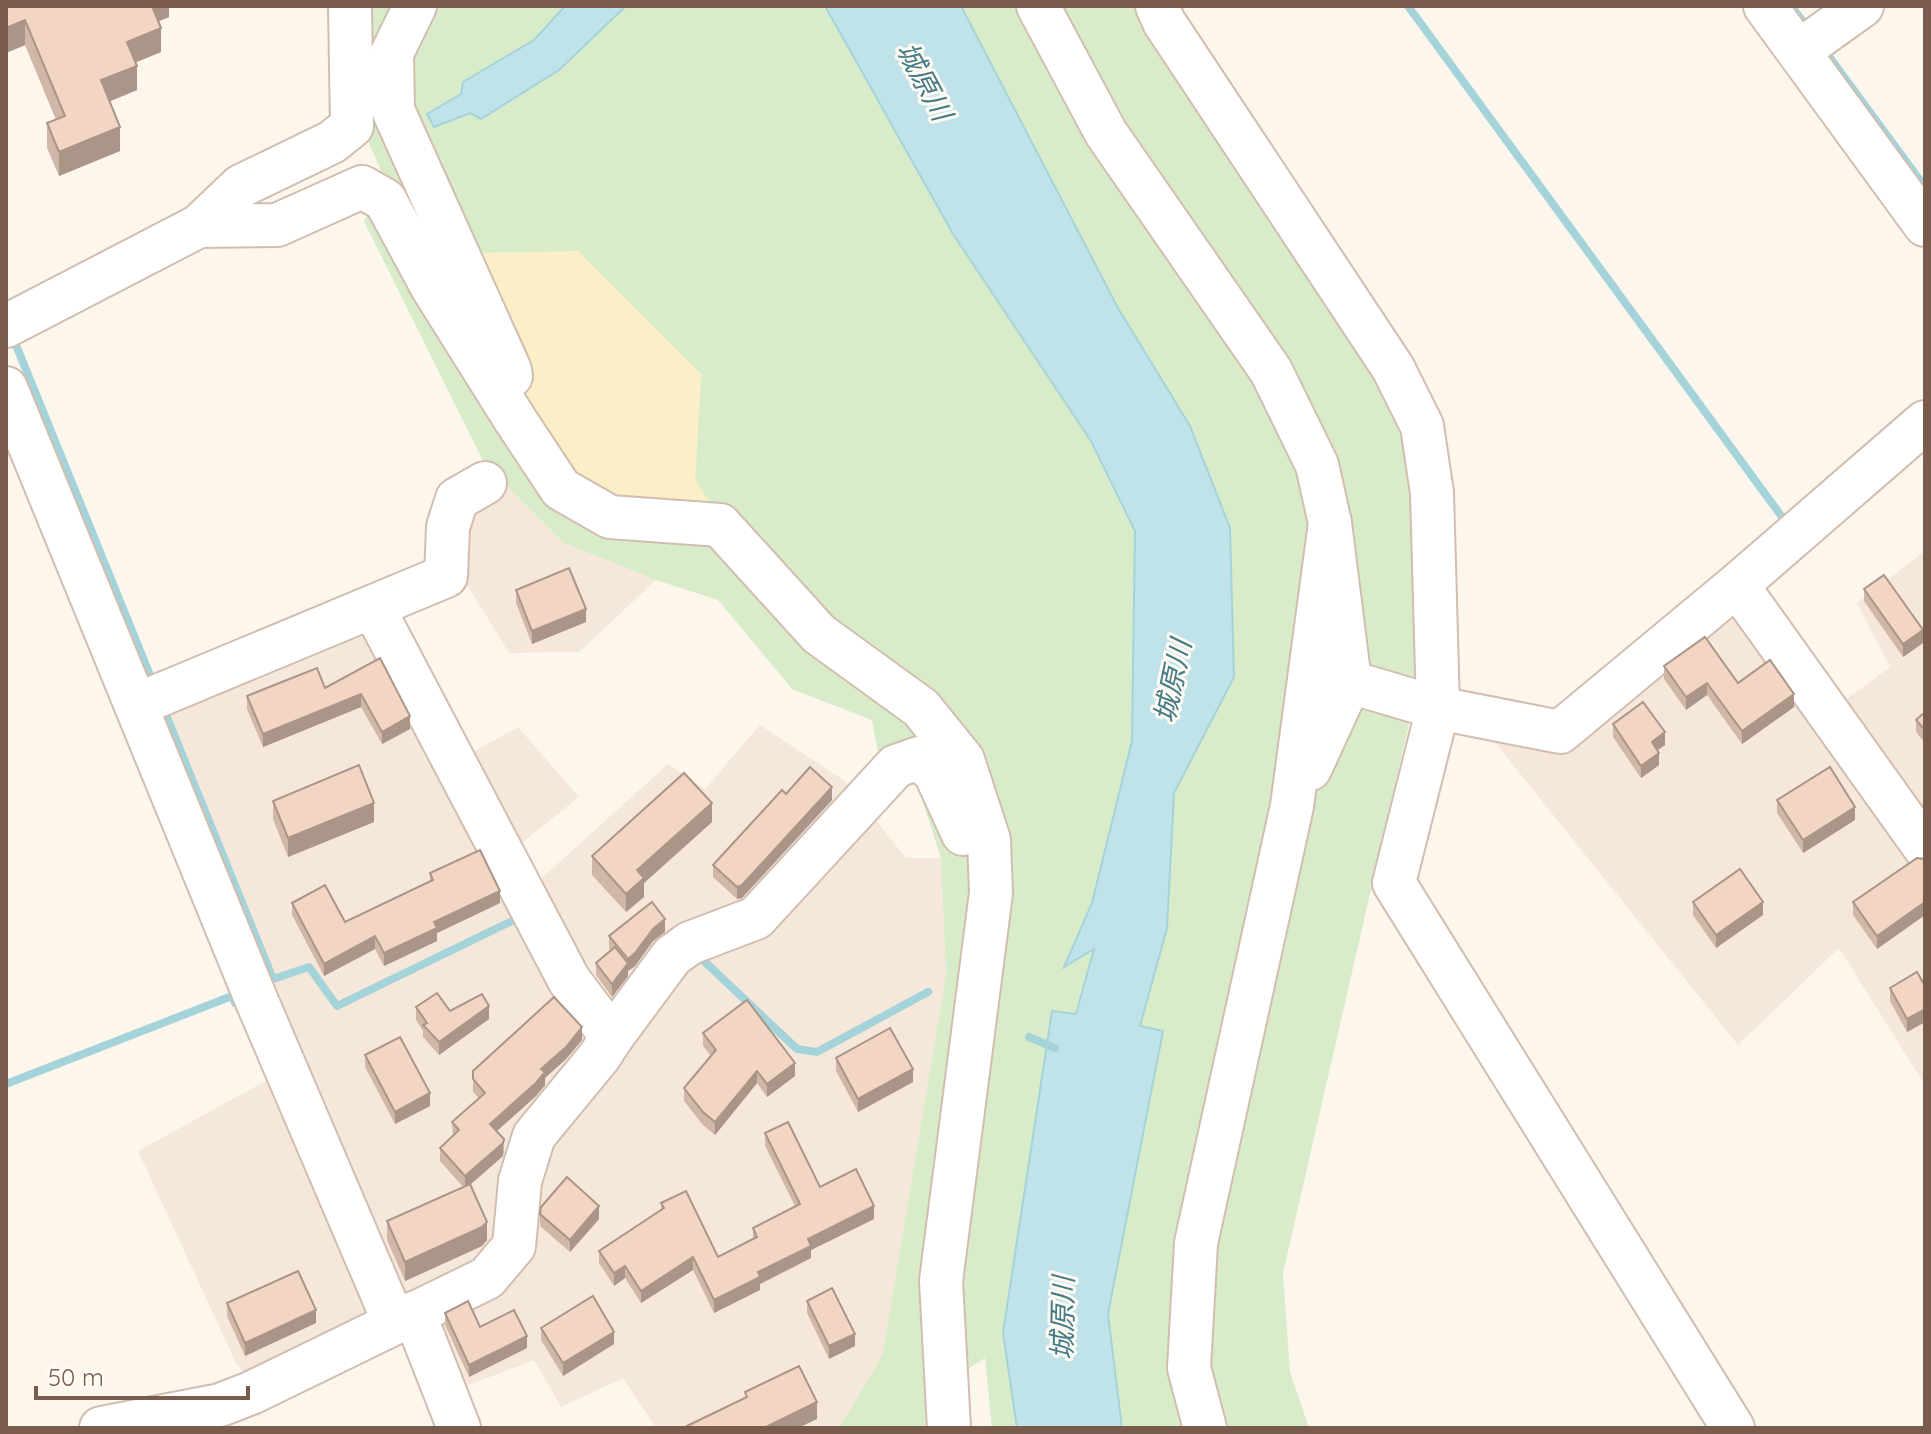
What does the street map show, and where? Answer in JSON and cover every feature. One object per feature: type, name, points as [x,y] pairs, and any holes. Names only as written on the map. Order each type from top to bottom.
[{"type":"street","points":[[415,6],[392,53],[393,110],[510,370],[516,421]]},
{"type":"street","points":[[1038,6],[1106,133],[1271,371],[1317,465],[1330,523],[1350,682],[1292,806]]},
{"type":"street","points":[[1157,6],[1164,22],[1393,368],[1422,426],[1432,493],[1438,708],[1394,883],[1733,1428]]},
{"type":"street","points":[[1765,6],[1925,225]]},
{"type":"street","points":[[1799,51],[1862,6]]},
{"type":"street","points":[[6,326],[199,226],[241,186],[332,142],[352,126],[348,7]]},
{"type":"street","points":[[199,226],[277,225],[362,187],[385,200],[432,287],[561,489],[610,517],[720,525],[819,634],[921,708],[963,760],[989,840],[991,893],[941,1281],[949,1428]]},
{"type":"street","points":[[6,388],[256,999],[404,1318],[459,1428]]},
{"type":"street","points":[[1350,682],[1438,708],[1560,732],[1737,585],[1925,422]]},
{"type":"street","points":[[136,705],[446,576],[448,527],[457,499],[485,483]]},
{"type":"street","points":[[1205,1428],[1189,1368],[1196,1243],[1292,806],[1330,523]]},
{"type":"street","points":[[1737,585],[1925,848]]},
{"type":"street","points":[[373,607],[569,980],[612,1037]]},
{"type":"street","points":[[101,1428],[219,1417],[251,1393],[487,1278],[514,1246],[520,1181],[534,1136],[599,1057],[672,956],[690,943],[756,918],[896,766],[919,758],[935,773],[991,893]]},
{"type":"shaded area","points":[[484,463],[564,543],[656,580],[579,652],[509,653],[468,586],[390,616],[466,756],[518,727],[579,797],[513,850],[534,885],[668,764],[705,789],[760,725],[845,781],[906,858],[941,858],[946,977],[882,1356],[839,1428],[656,1428],[623,1378],[561,1407],[534,1360],[429,1400],[405,1336],[266,1398],[236,1363],[138,1151],[273,1077],[150,687],[434,573]]},
{"type":"shaded area","points":[[1925,551],[1925,1085],[1839,948],[1738,1045],[1489,735],[1561,717],[1734,569],[1833,709],[1890,667],[1857,603]]},
{"type":"green space","points":[[333,6],[565,6],[534,40],[463,82],[461,94],[428,114],[434,127],[470,113],[481,119],[559,70],[626,6],[825,6],[953,234],[1091,441],[1135,531],[1132,741],[1092,903],[1064,965],[1094,948],[1076,1015],[1052,1011],[1003,1333],[1017,1428],[992,1428],[985,1358],[934,1391],[933,1428],[839,1428],[882,1356],[946,977],[941,858],[914,775],[879,758],[872,720],[792,689],[718,600],[656,580],[564,543],[484,463],[364,221],[386,182],[360,123]],"holes":[[[524,366],[701,373],[695,481],[716,511]]]},
{"type":"green space","points":[[961,6],[1143,6],[1368,358],[1408,452],[1422,687],[1409,724],[1283,1273],[1290,1372],[1309,1428],[1122,1428],[1108,1314],[1163,1031],[1140,1026],[1167,928],[1174,793],[1234,677],[1190,426],[1118,308]]},
{"type":"sand","points":[[578,251],[701,374],[695,480],[716,512],[607,505],[574,486],[529,418],[524,366],[478,253]]},
{"type":"water","points":[[565,6],[626,6],[559,70],[481,119],[470,113],[434,127],[427,114],[461,94],[463,82],[534,40]]},
{"type":"water","name":"城原川","points":[[825,6],[961,6],[1118,308],[1190,426],[1230,528],[1234,677],[1174,793],[1167,928],[1140,1026],[1163,1031],[1108,1314],[1122,1428],[1017,1428],[1003,1333],[1052,1011],[1076,1014],[1094,949],[1064,967],[1092,903],[1132,741],[1135,531],[1091,441],[953,234]]},
{"type":"building","points":[[6,6],[152,6],[161,28],[127,42],[137,66],[101,80],[120,127],[59,152],[47,123],[65,116],[25,20],[6,28]]},
{"type":"building","points":[[569,568],[586,609],[532,631],[516,590]]},
{"type":"building","points":[[1884,575],[1923,630],[1903,644],[1864,589]]},
{"type":"building","points":[[1705,637],[1738,683],[1770,660],[1794,694],[1742,731],[1707,683],[1686,697],[1664,666]]},
{"type":"building","points":[[380,658],[410,716],[382,732],[361,694],[263,734],[247,696],[317,668],[325,688]]},
{"type":"building","points":[[1643,702],[1665,732],[1652,742],[1659,753],[1641,766],[1613,724]]},
{"type":"building","points":[[1925,712],[1925,730],[1916,720]]},
{"type":"building","points":[[359,765],[374,803],[288,838],[273,801]]},
{"type":"building","points":[[810,767],[832,787],[737,887],[713,865],[782,790],[786,794]]},
{"type":"building","points":[[1830,767],[1855,807],[1803,840],[1777,800]]},
{"type":"building","points":[[684,773],[712,803],[637,870],[644,878],[626,894],[592,856]]},
{"type":"building","points":[[480,850],[500,891],[434,922],[437,928],[384,953],[375,936],[324,964],[292,903],[325,885],[345,922],[433,880],[430,873]]},
{"type":"building","points":[[1917,858],[1925,859],[1925,902],[1877,936],[1853,902]]},
{"type":"building","points":[[1740,869],[1763,902],[1716,935],[1693,902]]},
{"type":"building","points":[[652,902],[665,919],[628,959],[609,936]]},
{"type":"building","points":[[615,947],[628,963],[612,984],[596,963]]},
{"type":"building","points":[[1917,972],[1925,986],[1925,1009],[1907,1019],[1890,988]]},
{"type":"building","points":[[437,993],[450,1011],[482,994],[489,1006],[439,1042],[423,1025],[427,1023],[416,1007]]},
{"type":"building","points":[[554,997],[582,1027],[566,1047],[541,1069],[545,1072],[536,1083],[490,1124],[504,1139],[503,1143],[465,1176],[440,1148],[459,1130],[452,1122],[485,1093],[473,1079],[473,1071]]},
{"type":"building","points":[[747,1000],[795,1063],[767,1084],[757,1071],[715,1122],[684,1088],[716,1050],[703,1033]]},
{"type":"building","points":[[890,1028],[913,1069],[858,1099],[836,1058]]},
{"type":"building","points":[[400,1037],[430,1093],[395,1112],[365,1055]]},
{"type":"building","points":[[788,1122],[820,1187],[856,1169],[874,1206],[808,1239],[811,1246],[758,1272],[760,1277],[714,1300],[693,1257],[641,1291],[625,1266],[614,1273],[599,1251],[664,1208],[661,1203],[686,1191],[718,1257],[757,1237],[753,1228],[800,1204],[765,1133]]},
{"type":"building","points":[[567,1177],[599,1206],[570,1240],[540,1214],[541,1207]]},
{"type":"building","points":[[470,1184],[487,1222],[405,1262],[387,1221]]},
{"type":"building","points":[[298,1271],[316,1310],[245,1343],[227,1303]]},
{"type":"building","points":[[832,1288],[855,1334],[829,1346],[807,1301]]},
{"type":"building","points":[[593,1296],[614,1332],[563,1363],[541,1328]]},
{"type":"building","points":[[468,1301],[480,1327],[514,1310],[527,1336],[469,1365],[445,1313]]},
{"type":"building","points":[[799,1366],[817,1402],[764,1428],[687,1428],[747,1397],[745,1392]]},
{"type":"waterway","points":[[1408,6],[1782,517]]},
{"type":"waterway","points":[[1791,6],[1805,24]]},
{"type":"waterway","points":[[1825,51],[1925,187]]},
{"type":"waterway","points":[[16,345],[154,685]]},
{"type":"waterway","points":[[162,705],[273,979],[309,967],[337,1006],[516,919],[519,923]]},
{"type":"waterway","points":[[704,961],[797,1049],[817,1052],[928,992]]},
{"type":"waterway","points":[[6,1084],[232,996],[235,1003]]},
{"type":"waterway","points":[[1029,1037],[1055,1048]]}]
